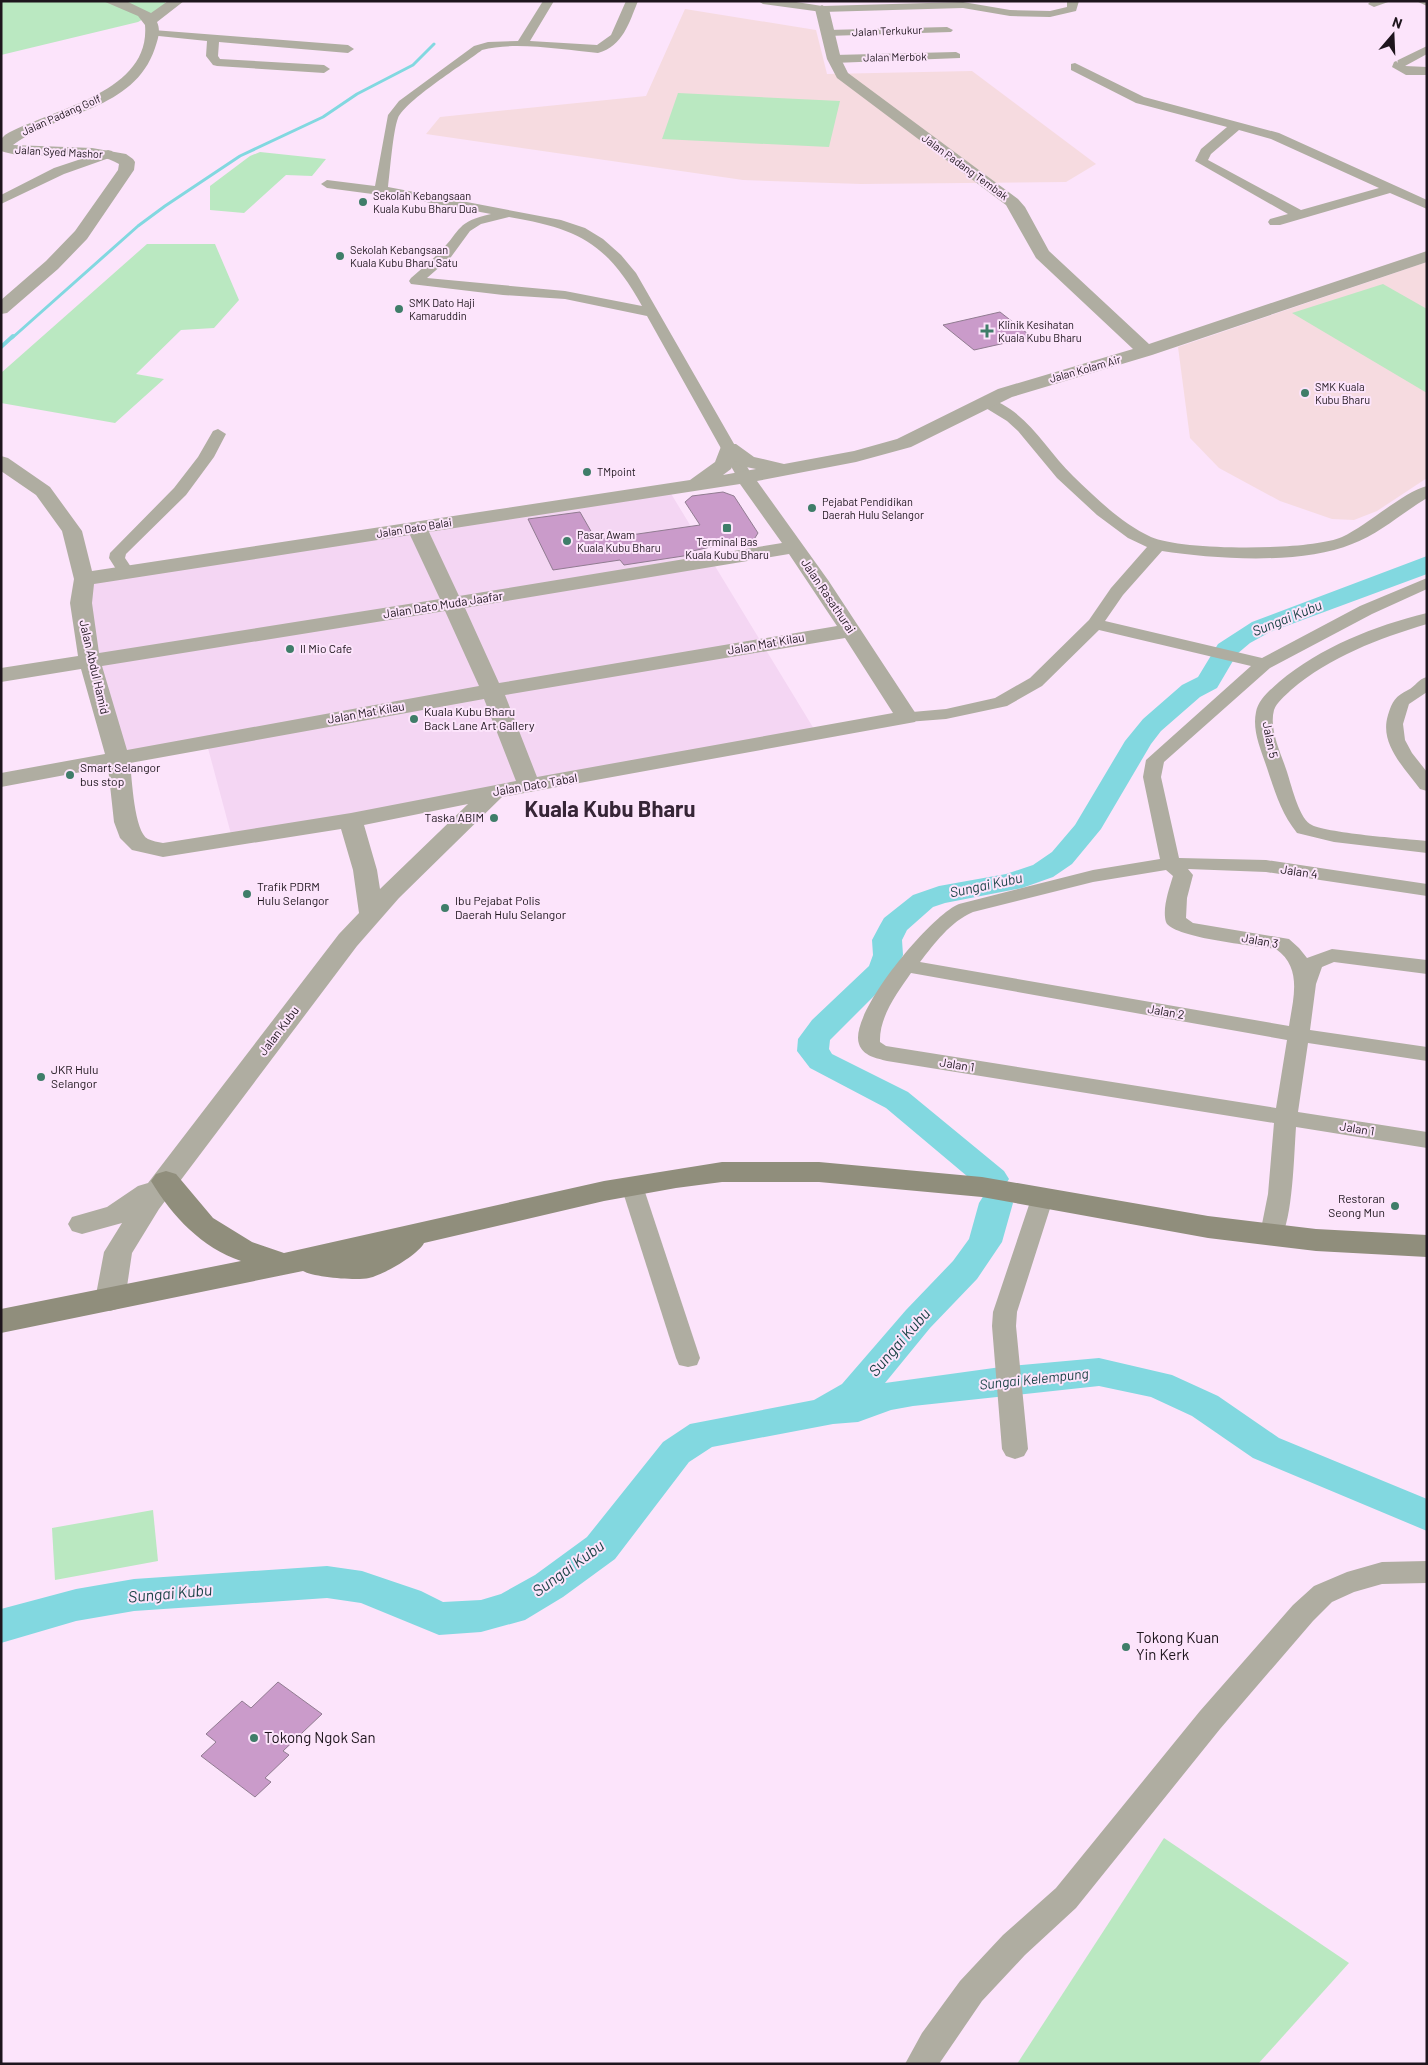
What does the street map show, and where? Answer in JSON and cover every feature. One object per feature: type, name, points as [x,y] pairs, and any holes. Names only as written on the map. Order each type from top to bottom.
[{"type":"main road","points":[[166,1180],[202,1226],[241,1250],[291,1262],[366,1268],[434,1230],[632,1186],[722,1172],[774,1170],[819,1172],[982,1187],[1043,1196],[1208,1227],[1316,1240],[1427,1246]]},
{"type":"main road","points":[[1,1321],[291,1262]]},
{"type":"street","points":[[110,1],[135,10],[152,26],[213,38],[348,49]]},
{"type":"street","points":[[152,26],[177,1]]},
{"type":"street","points":[[522,44],[549,1]]},
{"type":"street","points":[[381,189],[390,125],[403,104],[482,46],[522,44],[598,49],[607,46],[615,39],[632,1]]},
{"type":"street","points":[[763,1],[824,5],[973,5],[1000,12],[1050,14],[1072,9],[1073,1]]},
{"type":"street","points":[[1374,4],[1386,1]]},
{"type":"street","points":[[1421,1],[1427,3]]},
{"type":"street","name":"Jalan Padang Tembak","points":[[824,5],[827,33],[836,66],[848,81],[1012,202],[1017,207],[1042,254],[1146,351]]},
{"type":"street","name":"Jalan Padang Golf","points":[[3,144],[109,93],[141,67],[152,26]]},
{"type":"street","name":"Jalan Terkukur","points":[[827,33],[947,30]]},
{"type":"street","points":[[213,38],[212,56],[217,62],[324,68]]},
{"type":"street","points":[[1427,49],[1398,67],[1406,71],[1427,71]]},
{"type":"street","name":"Jalan Merbok","points":[[834,59],[956,56]]},
{"type":"street","points":[[1075,67],[1140,100],[1275,136],[1427,205]]},
{"type":"street","points":[[1237,126],[1205,152],[1201,161],[1300,214]]},
{"type":"street","name":"Jalan Syed Mashor","points":[[1,308],[52,265],[81,236],[126,170],[127,162],[124,158],[108,154],[3,144]]},
{"type":"street","points":[[1,200],[59,171],[108,154]]},
{"type":"street","points":[[327,184],[381,189],[515,214],[576,230],[605,246],[636,283],[753,488]]},
{"type":"street","points":[[1275,222],[1391,189]]},
{"type":"street","points":[[452,202],[466,216],[465,228]]},
{"type":"street","points":[[515,214],[486,218],[465,228],[446,254],[416,281],[565,295],[651,312]]},
{"type":"street","points":[[446,254],[445,273],[454,286]]},
{"type":"street","name":"Jalan Kolam Air","points":[[793,468],[904,443],[1005,392],[1146,351],[1427,256]]},
{"type":"street","points":[[984,402],[1012,415],[1072,485],[1115,522],[1158,545],[1251,552],[1328,546],[1344,542],[1370,529],[1427,491]]},
{"type":"street","points":[[127,573],[117,558],[118,554],[154,519],[183,486],[207,456],[218,434]]},
{"type":"street","points":[[729,448],[748,462],[757,465],[793,468]]},
{"type":"street","points":[[700,484],[718,471],[727,460],[729,448]]},
{"type":"street","name":"Jalan Abdul Hamid","points":[[1,462],[43,491],[72,532],[84,579],[81,604],[90,661],[118,758],[126,822],[132,838],[140,845],[150,849],[163,850]]},
{"type":"street","points":[[700,484],[753,488],[793,468]]},
{"type":"street","name":"Jalan Dato Balai","points":[[84,579],[700,484]]},
{"type":"street","name":"Jalan Rasathurai","points":[[753,488],[851,630],[907,717]]},
{"type":"street","points":[[417,527],[492,691],[529,785]]},
{"type":"street","points":[[907,717],[946,714],[1001,702],[1036,682],[1096,624],[1117,592],[1158,545]]},
{"type":"street","name":"Jalan Dato Muda Jaafar","points":[[1,675],[451,604],[795,547]]},
{"type":"street","points":[[1171,864],[1152,777],[1155,760],[1264,664],[1366,610],[1427,583]]},
{"type":"street","name":"Jalan 5","points":[[1427,618],[1374,635],[1332,653],[1295,676],[1274,696],[1265,710],[1268,745],[1288,804],[1304,829],[1334,836],[1427,847]]},
{"type":"street","points":[[1096,624],[1264,664]]},
{"type":"street","name":"Jalan Mat Kilau","points":[[1,780],[492,691],[851,630]]},
{"type":"street","points":[[1423,690],[1406,696],[1400,703],[1394,724],[1394,732],[1403,754],[1427,785]]},
{"type":"street","name":"Jalan Dato Tabal","points":[[163,850],[351,820],[529,785],[907,717]]},
{"type":"street","name":"Jalan Kubu","points":[[110,1300],[118,1252],[144,1209],[348,940],[371,913],[415,868],[494,792]]},
{"type":"street","points":[[351,820],[357,847],[365,870],[371,913]]},
{"type":"street","points":[[309,827],[334,835],[357,847]]},
{"type":"street","name":"Jalan 4","points":[[1171,864],[1254,865],[1427,890]]},
{"type":"street","name":"Jalan 1","points":[[1171,864],[1084,877],[966,908],[953,914],[896,978],[876,1010],[867,1033],[868,1042],[881,1052],[900,1056],[1427,1140]]},
{"type":"street","name":"Jalan 3","points":[[1171,864],[1183,875],[1177,898],[1176,921],[1188,928],[1282,944],[1294,951],[1301,963],[1306,984]]},
{"type":"street","points":[[365,870],[392,872],[415,868]]},
{"type":"street","points":[[1272,1234],[1279,1194],[1286,1117],[1306,984],[1312,963],[1332,955],[1427,966]]},
{"type":"street","name":"Jalan 2","points":[[906,966],[1299,1035],[1427,1054]]},
{"type":"street","points":[[82,1224],[117,1214],[166,1180]]},
{"type":"street","points":[[632,1186],[688,1358]]},
{"type":"street","points":[[1015,1449],[1005,1312],[1043,1196]]},
{"type":"street","points":[[921,2064],[932,2044],[971,1991],[1014,1945],[1066,1898],[1210,1720],[1303,1613],[1323,1594],[1346,1583],[1382,1573],[1427,1572]]},
{"type":"shaded area","points":[[685,9],[816,30],[827,74],[972,71],[1096,164],[1066,182],[861,184],[743,180],[426,134],[440,117],[646,96]]},
{"type":"shaded area","name":"SMK Kuala Kubu Bharu","points":[[1427,262],[1427,478],[1377,511],[1354,520],[1332,519],[1280,501],[1219,468],[1190,438],[1178,347]]},
{"type":"shaded area","points":[[670,492],[814,729],[231,834],[205,737],[126,751],[98,654],[89,604],[91,582]]},
{"type":"green space","points":[[1,1],[166,1],[164,7],[138,22],[1,55]]},
{"type":"green space","points":[[678,93],[840,101],[829,147],[662,139]]},
{"type":"green space","points":[[260,152],[326,159],[312,176],[286,175],[244,213],[210,210],[210,186],[250,156]]},
{"type":"green space","points":[[147,244],[215,244],[239,300],[214,328],[181,330],[136,374],[164,379],[115,423],[1,403],[1,373]]},
{"type":"green space","points":[[1383,284],[1427,309],[1427,393],[1292,313]]},
{"type":"green space","points":[[153,1510],[158,1561],[55,1580],[52,1528]]},
{"type":"green space","points":[[1164,1838],[1349,1963],[1258,2064],[1017,2064]]},
{"type":"building","name":"Klinik Kesihatan Kuala Kubu Bharu","points":[[1000,312],[1032,337],[974,350],[943,325]]},
{"type":"building","points":[[723,492],[734,496],[758,533],[753,541],[724,544],[688,552],[690,555],[624,565],[620,560],[553,570],[528,519],[580,512],[596,540],[700,525],[685,502],[692,496]]},
{"type":"building","name":"Tokong Ngok San","points":[[278,1682],[322,1714],[283,1751],[289,1755],[265,1778],[271,1782],[255,1797],[201,1756],[216,1742],[206,1734],[242,1701],[251,1708]]},
{"type":"waterway","points":[[12,338],[138,226],[165,206],[240,156],[323,117],[357,94],[413,65],[434,44]]},
{"type":"waterway","points":[[1,347],[13,336]]},
{"type":"waterway","name":"Sungai Kubu","points":[[992,1179],[897,1100],[821,1061],[813,1051],[814,1039],[823,1027],[882,970],[888,955],[887,940],[895,925],[923,901],[939,895],[1012,882],[1043,871],[1062,858],[1087,829],[1139,741],[1152,725],[1191,691],[1208,682],[1227,649],[1241,638],[1261,627],[1418,569],[1427,563]]},
{"type":"waterway","name":"Sungai Kubu","points":[[1,1626],[76,1605],[134,1595],[327,1582],[362,1587],[407,1603],[439,1619],[481,1616],[511,1608],[549,1586],[601,1548],[676,1452],[703,1434],[822,1413],[855,1394],[918,1319],[965,1270],[985,1242],[996,1203]]},
{"type":"waterway","name":"Sungai Kelempung","points":[[837,1411],[858,1408],[886,1397],[913,1392],[1001,1381],[1099,1372],[1159,1385],[1205,1406],[1266,1448],[1427,1516]]},
{"type":"place","name":"Sekolah Kebangsaan Kuala Kubu Bharu Dua","points":[[363,202]]},
{"type":"place","name":"Sekolah Kebangsaan Kuala Kubu Bharu Satu","points":[[340,256]]},
{"type":"place","name":"SMK Dato Haji Kamaruddin","points":[[399,309]]},
{"type":"place","name":"Klinik Kesihatan Kuala Kubu Bharu","points":[[987,331]]},
{"type":"place","name":"SMK Kuala Kubu Bharu","points":[[1305,393]]},
{"type":"place","name":"TMpoint","points":[[587,472]]},
{"type":"place","name":"Pejabat Pendidikan Daerah Hulu Selangor","points":[[812,508]]},
{"type":"place","name":"Terminal Bas Kuala Kubu Bharu","points":[[727,528]]},
{"type":"place","name":"Pasar Awam Kuala Kubu Bharu","points":[[567,541]]},
{"type":"place","name":"Il Mio Cafe","points":[[290,649]]},
{"type":"place","name":"Kuala Kubu Bharu Back Lane Art Gallery","points":[[414,719]]},
{"type":"place","name":"Smart Selangor bus stop","points":[[70,775]]},
{"type":"place","name":"Taska ABIM","points":[[494,818]]},
{"type":"place","name":"Trafik PDRM Hulu Selangor","points":[[247,894]]},
{"type":"place","name":"Ibu Pejabat Polis Daerah Hulu Selangor","points":[[445,908]]},
{"type":"place","name":"JKR Hulu Selangor","points":[[41,1077]]},
{"type":"place","name":"Restoran Seong Mun","points":[[1395,1206]]},
{"type":"place","name":"Tokong Kuan Yin Kerk","points":[[1126,1647]]},
{"type":"place","name":"Tokong Ngok San","points":[[254,1738]]},
{"type":"district","name":"Kuala Kubu Bharu","points":[[610,809]]}]
